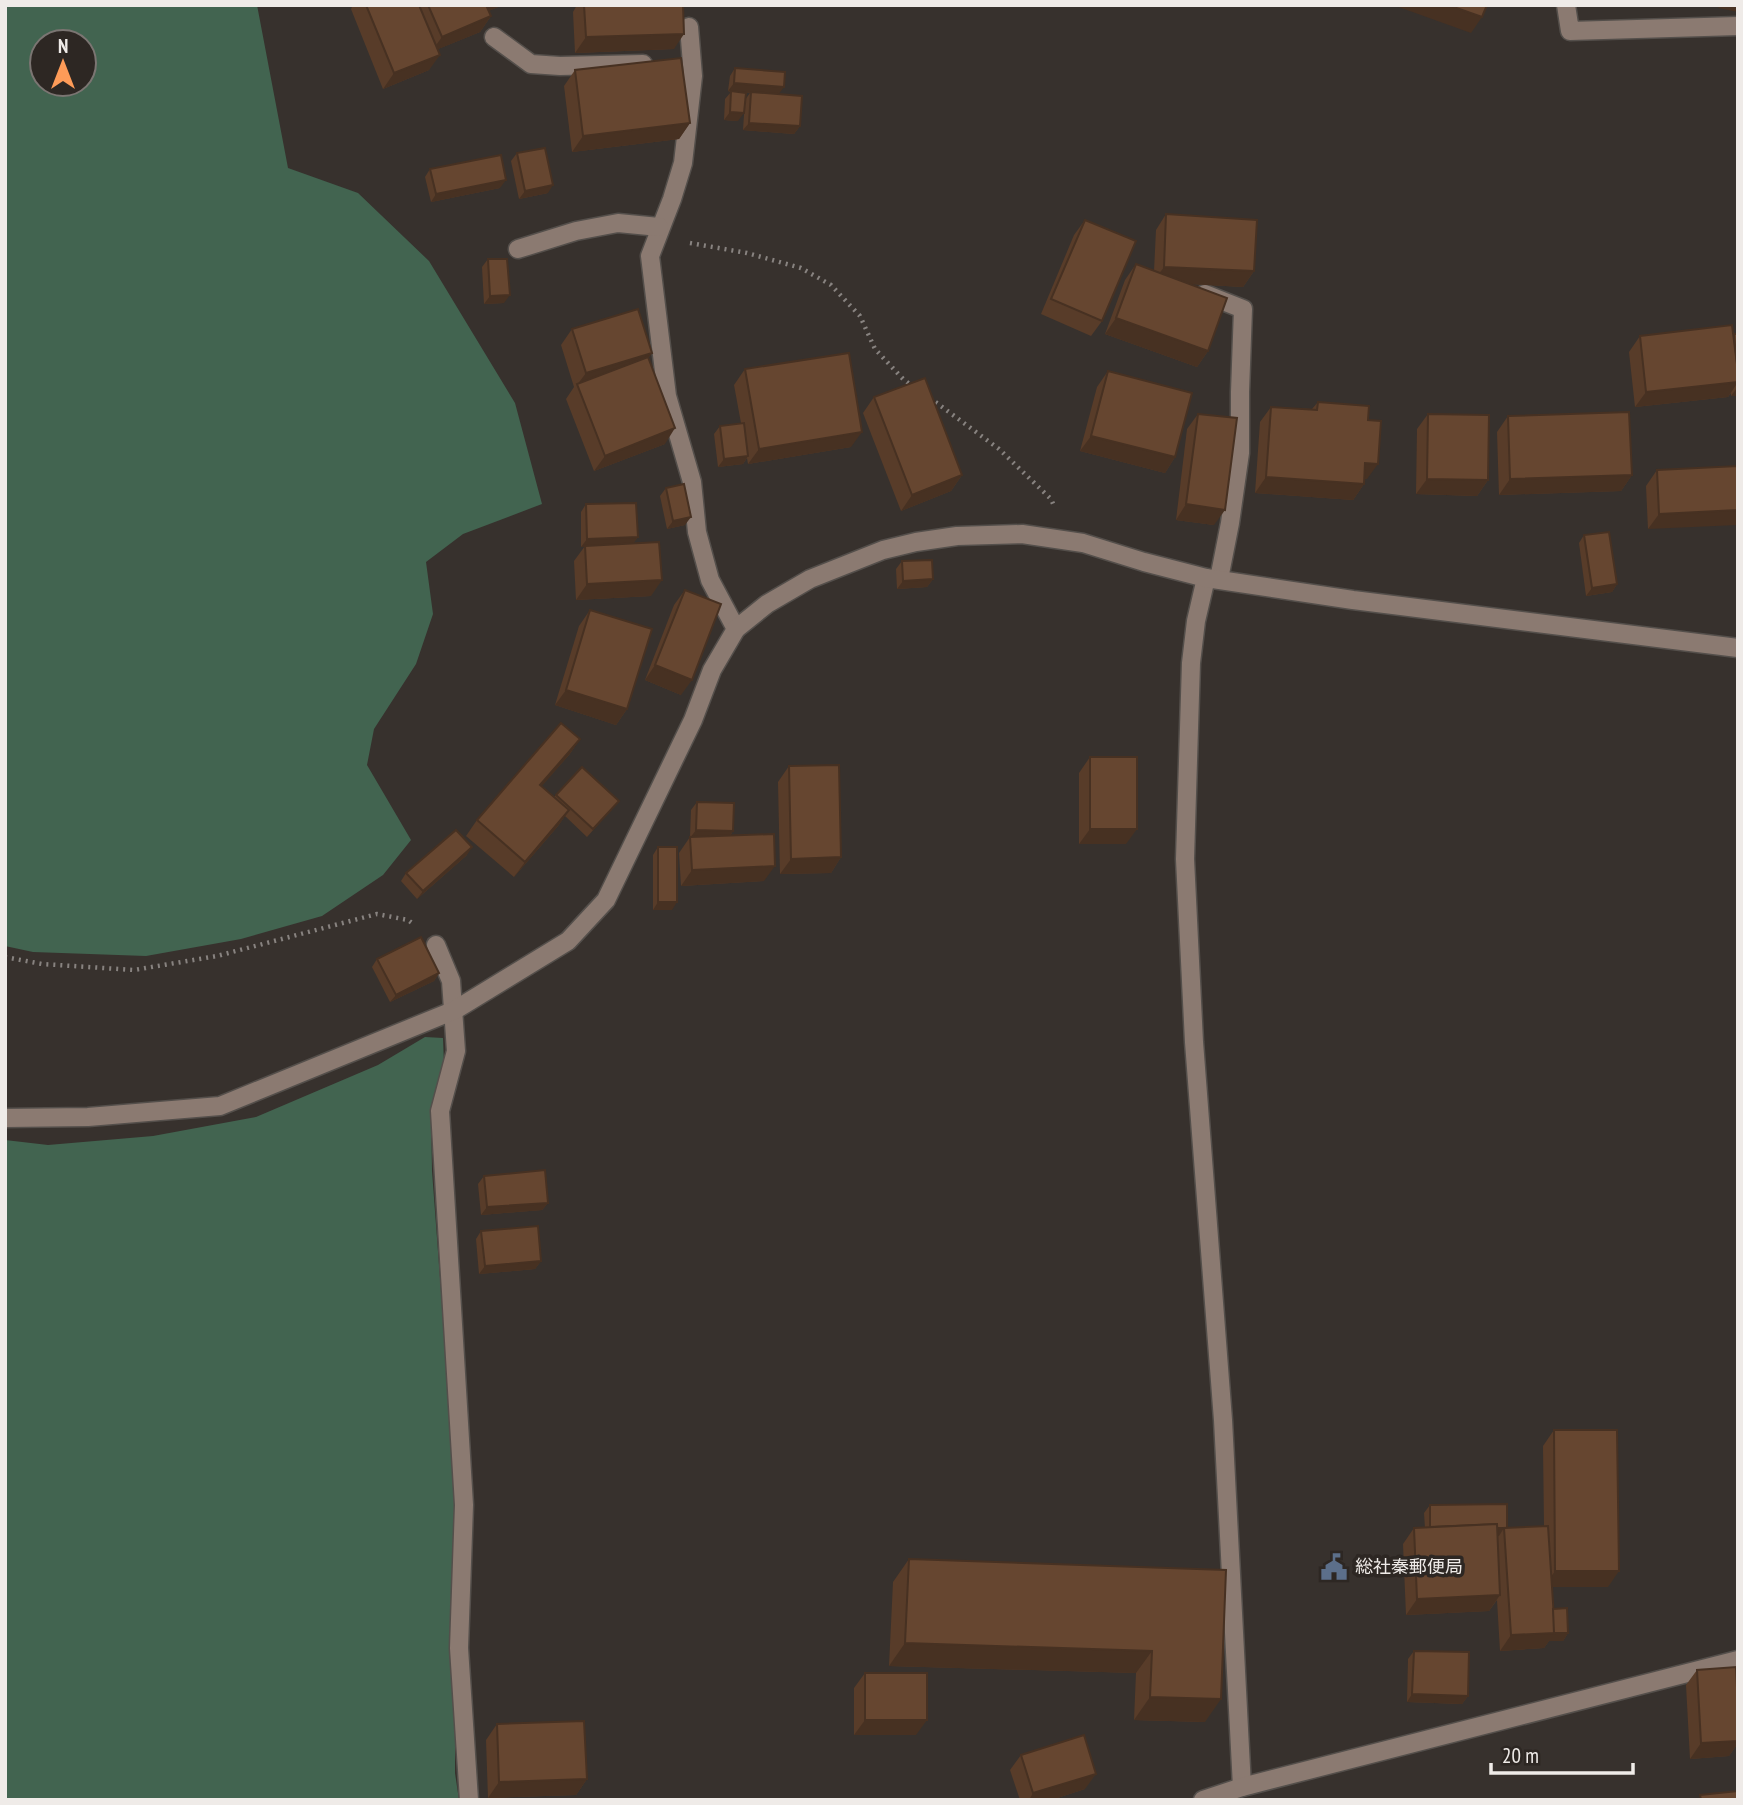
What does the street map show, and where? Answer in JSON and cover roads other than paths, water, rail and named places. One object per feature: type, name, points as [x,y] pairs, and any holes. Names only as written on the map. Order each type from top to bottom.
[{"type":"street","points":[[1566,5],[1570,31],[1738,26]]},
{"type":"street","points":[[689,27],[686,63],[693,76],[683,163],[650,256],[667,396],[692,482],[697,532],[710,580],[736,629]]},
{"type":"street","points":[[494,37],[531,64],[656,64]]},
{"type":"street","points":[[518,249],[576,231],[618,223],[659,228]]},
{"type":"street","points":[[1205,294],[1243,309],[1240,453],[1213,579],[1196,621],[1191,663],[1185,859],[1194,1042],[1223,1420],[1242,1787]]},
{"type":"street","points":[[5,1118],[88,1117],[220,1107],[454,1010],[568,942],[606,900],[693,720],[712,670],[736,629],[767,604],[810,579],[883,550],[957,536],[1023,534],[1083,543],[1213,579],[1353,600],[1570,625],[1738,649]]},
{"type":"street","points":[[436,945],[451,981],[457,1051],[440,1111],[464,1505],[459,1648],[469,1800]]},
{"type":"street","points":[[1203,1800],[1242,1787],[1738,1660]]},
{"type":"place","name":"総社秦郵便局","points":[[1334,1567]]}]
